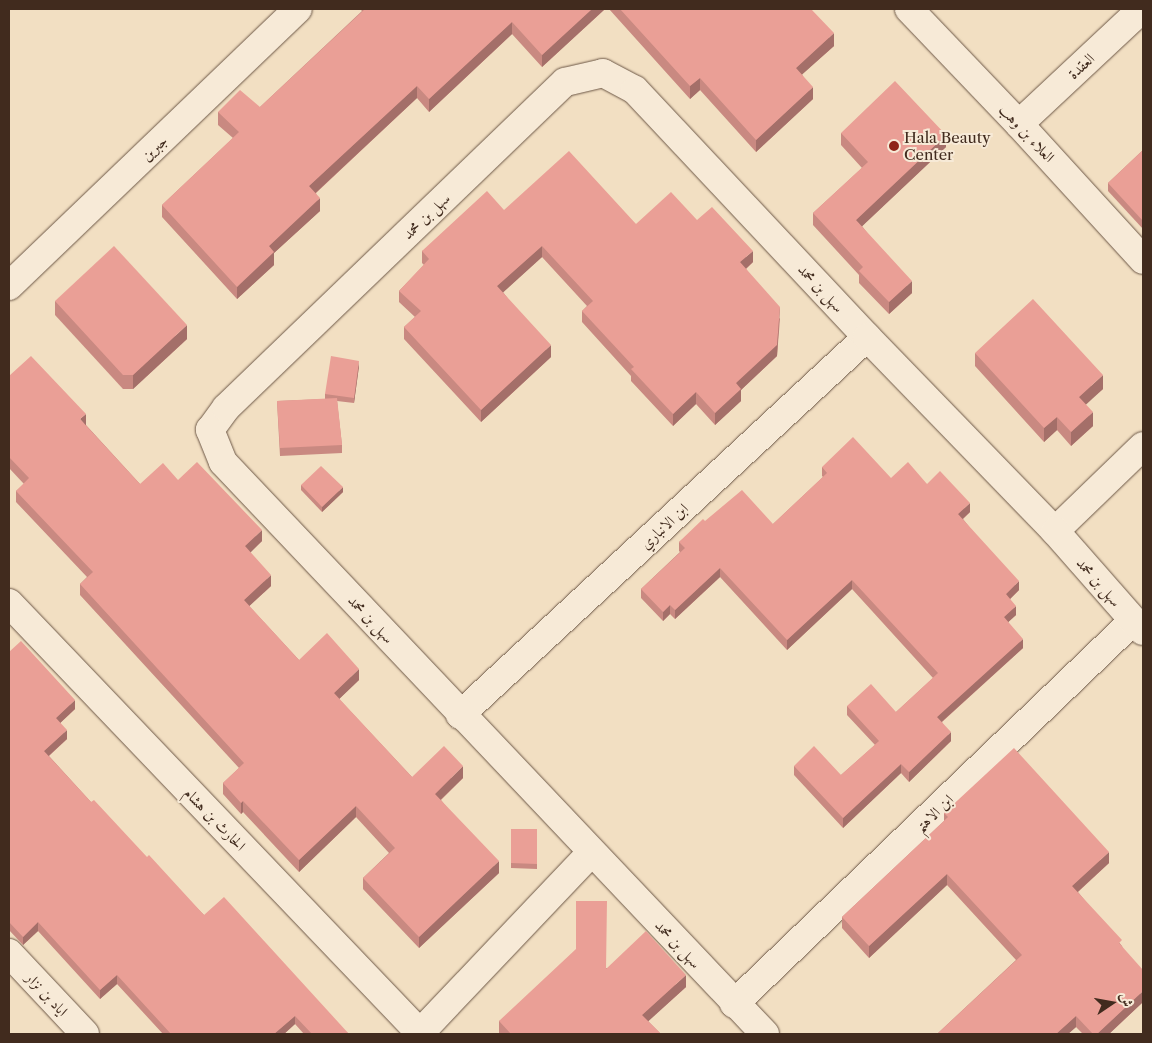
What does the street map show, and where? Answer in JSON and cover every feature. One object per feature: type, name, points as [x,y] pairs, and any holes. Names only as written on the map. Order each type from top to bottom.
[{"type":"street","name":"جبرين","points":[[9,286],[298,9]]},
{"type":"street","name":"العلاء بن وهب","points":[[909,9],[1019,124],[1143,260]]},
{"type":"street","name":"العقدة","points":[[1019,124],[1142,9]]},
{"type":"street","name":"سهل بن محمد","points":[[765,1034],[734,1004],[460,715],[223,462],[210,430],[226,408],[565,82],[603,73],[635,90],[867,337],[1054,531],[1138,626]]},
{"type":"street","name":"ابن الانباري","points":[[460,715],[867,337]]},
{"type":"street","points":[[1054,531],[1143,446]]},
{"type":"street","name":"الحارث بن هشام","points":[[9,603],[420,1034]]},
{"type":"street","name":"ابن الاهتم","points":[[734,1004],[1138,626]]},
{"type":"street","points":[[420,1034],[592,853]]},
{"type":"street","name":"اياد بن نزار","points":[[9,953],[85,1034]]},
{"type":"building","points":[[365,9],[592,9],[542,55],[512,22],[429,99],[417,86],[309,186],[320,198],[269,246],[274,252],[237,287],[162,205],[239,132],[218,112],[240,90],[260,107]]},
{"type":"building","points":[[620,9],[811,9],[834,33],[796,68],[813,87],[756,140],[700,78],[690,86]]},
{"type":"building","points":[[895,81],[946,135],[856,220],[912,281],[889,302],[859,271],[863,267],[813,213],[868,162],[841,133]]},
{"type":"building","points":[[1143,150],[1143,221],[1108,183]]},
{"type":"building","points":[[569,151],[636,224],[671,192],[697,220],[712,207],[753,251],[740,262],[780,307],[777,345],[736,383],[741,389],[715,413],[696,392],[673,414],[631,369],[634,367],[582,311],[593,301],[542,246],[497,286],[551,345],[481,410],[404,327],[421,311],[399,291],[429,259],[422,251],[487,191],[504,210]]},
{"type":"building","points":[[114,246],[187,325],[133,375],[123,375],[55,301]]},
{"type":"building","points":[[1033,299],[1103,375],[1079,397],[1093,412],[1071,432],[1057,417],[1044,428],[975,353]]},
{"type":"building","points":[[31,356],[86,414],[80,419],[140,484],[163,463],[178,480],[197,462],[262,530],[245,546],[271,575],[244,600],[299,660],[327,633],[359,669],[334,693],[412,777],[444,746],[463,766],[435,794],[499,861],[419,937],[363,878],[395,848],[356,806],[299,860],[243,801],[241,803],[223,783],[244,763],[80,584],[93,572],[16,491],[29,478],[9,457],[9,376]]},
{"type":"building","points":[[331,356],[359,361],[354,398],[325,394]]},
{"type":"building","points":[[337,398],[342,445],[280,448],[277,401]]},
{"type":"building","points":[[853,437],[891,478],[908,462],[927,484],[940,471],[970,503],[958,514],[1019,581],[1006,594],[1016,606],[1004,617],[1023,639],[937,717],[951,732],[909,772],[901,764],[843,818],[794,766],[814,746],[841,775],[879,741],[847,706],[871,684],[896,712],[938,673],[852,580],[787,640],[720,568],[675,610],[670,605],[663,612],[641,589],[685,548],[679,542],[703,519],[705,521],[742,490],[773,524],[827,473],[822,467]]},
{"type":"building","points":[[321,466],[343,487],[322,507],[301,485]]},
{"type":"building","points":[[21,641],[75,700],[56,718],[67,730],[44,751],[91,802],[94,800],[147,857],[149,855],[204,915],[224,897],[349,1034],[312,1034],[295,1016],[274,1034],[171,1034],[117,975],[100,990],[38,922],[23,937],[9,922],[9,652]]},
{"type":"building","points":[[1014,748],[1109,852],[1072,886],[1122,940],[1119,943],[1143,970],[1143,991],[1097,1034],[1093,1034],[1076,1016],[1056,1034],[937,1034],[1022,955],[947,874],[869,946],[842,917],[948,817],[944,813]]},
{"type":"building","points":[[511,829],[537,829],[537,864],[511,863]]},
{"type":"building","points":[[576,901],[607,901],[606,969],[646,931],[686,975],[642,1015],[661,1034],[511,1034],[499,1021],[576,949]]},
{"type":"place","name":"Hala Beauty Center","points":[[894,146]]}]
